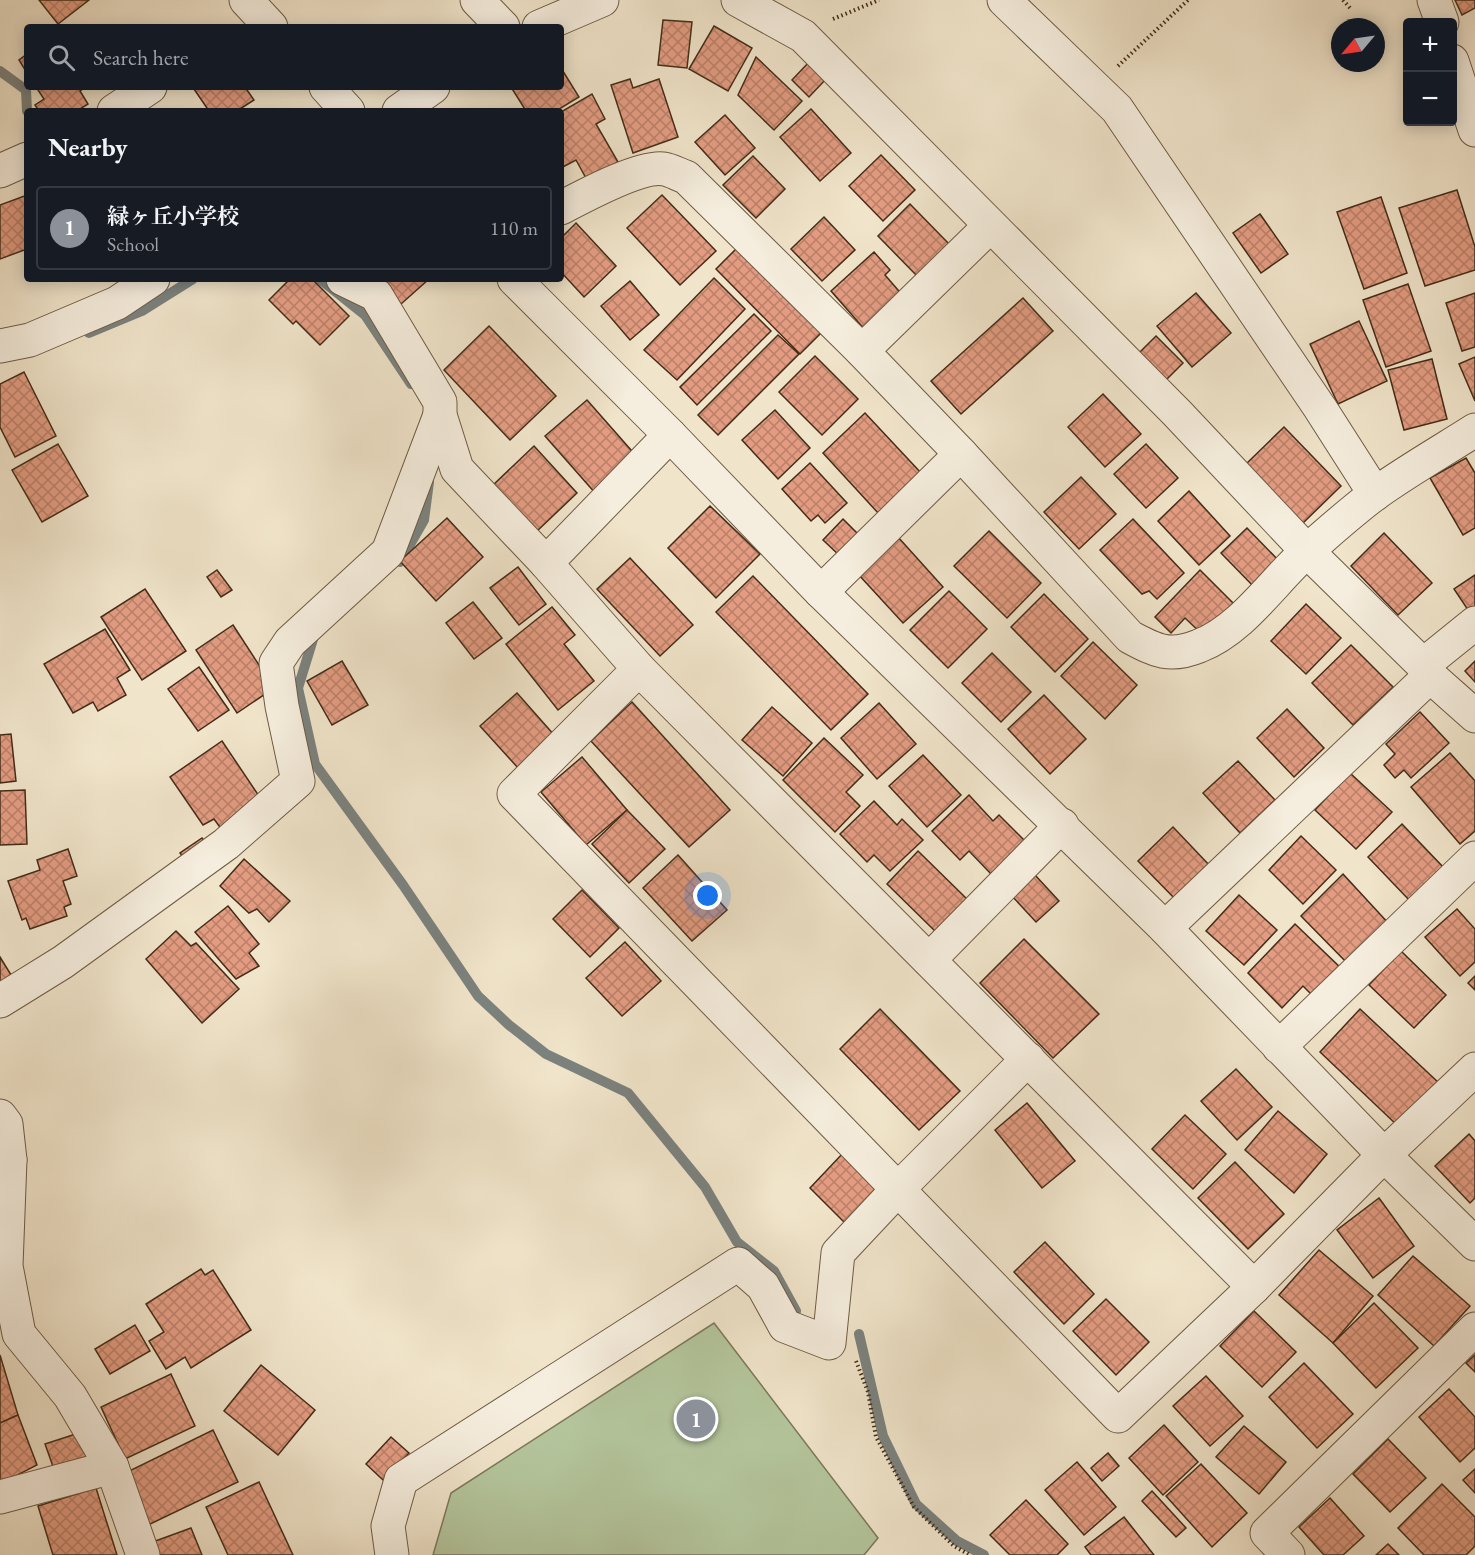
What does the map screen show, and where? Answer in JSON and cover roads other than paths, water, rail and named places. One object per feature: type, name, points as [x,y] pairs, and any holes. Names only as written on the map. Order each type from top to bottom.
[{"type":"street","points":[[477,0],[500,24]]},
{"type":"street","points":[[546,24],[602,0]]},
{"type":"street","points":[[738,0],[799,33],[1177,413],[1306,551],[1426,671],[1475,716]]},
{"type":"street","points":[[1004,0],[1117,109],[1320,408],[1375,494]]},
{"type":"street","points":[[1434,0],[1441,18]]},
{"type":"street","points":[[1456,72],[1475,130]]},
{"type":"street","points":[[118,108],[146,90]]},
{"type":"street","points":[[329,90],[345,108]]},
{"type":"street","points":[[403,108],[429,90]]},
{"type":"street","points":[[0,171],[24,160]]},
{"type":"street","points":[[564,206],[591,192],[648,171],[663,168],[686,177],[862,351],[961,454],[1130,637],[1155,650],[1173,652],[1200,646],[1220,635],[1244,616],[1306,551],[1375,494],[1475,430]]},
{"type":"street","points":[[862,351],[990,226]]},
{"type":"street","points":[[0,346],[30,339],[117,303],[148,282]]},
{"type":"street","points":[[349,282],[376,295],[440,402],[440,415],[457,470],[546,563],[639,669],[1254,1287]]},
{"type":"street","points":[[517,282],[670,435],[821,592],[1062,825],[1384,1155],[1475,1244]]},
{"type":"street","points":[[0,1001],[63,962],[226,844],[298,781],[282,706],[276,663],[290,642],[388,552],[440,415]]},
{"type":"street","points":[[546,563],[670,435]]},
{"type":"street","points":[[821,592],[961,454]]},
{"type":"street","points":[[1165,928],[1475,623]]},
{"type":"street","points":[[639,669],[514,794],[1118,1416],[1254,1287],[1384,1155],[1475,1069]]},
{"type":"street","points":[[929,960],[1062,825]]},
{"type":"street","points":[[1279,1047],[1475,858]]},
{"type":"street","points":[[392,1555],[388,1526],[401,1480],[738,1264],[763,1286],[785,1326],[829,1343],[838,1253],[898,1189],[1028,1059]]},
{"type":"street","points":[[0,1116],[6,1124],[6,1266],[19,1334],[70,1396],[112,1467],[143,1555]]},
{"type":"street","points":[[1288,1555],[1267,1533],[1475,1329]]},
{"type":"street","points":[[0,1497],[112,1467]]},
{"type":"waterway","points":[[0,71],[24,89]]},
{"type":"waterway","points":[[26,90],[27,108]]},
{"type":"waterway","points":[[89,333],[142,311],[188,282]]},
{"type":"waterway","points":[[324,282],[365,315],[411,384]]},
{"type":"waterway","points":[[400,562],[424,520],[429,482]]},
{"type":"waterway","points":[[318,633],[314,636],[298,688],[315,764],[403,885],[478,996],[509,1025],[546,1054],[628,1093],[705,1187],[737,1242],[774,1271],[796,1311]]},
{"type":"waterway","points":[[859,1334],[883,1436],[916,1504],[957,1541],[984,1555]]},
{"type":"place","name":"緑ヶ丘小学校","points":[[696,1419]]}]
